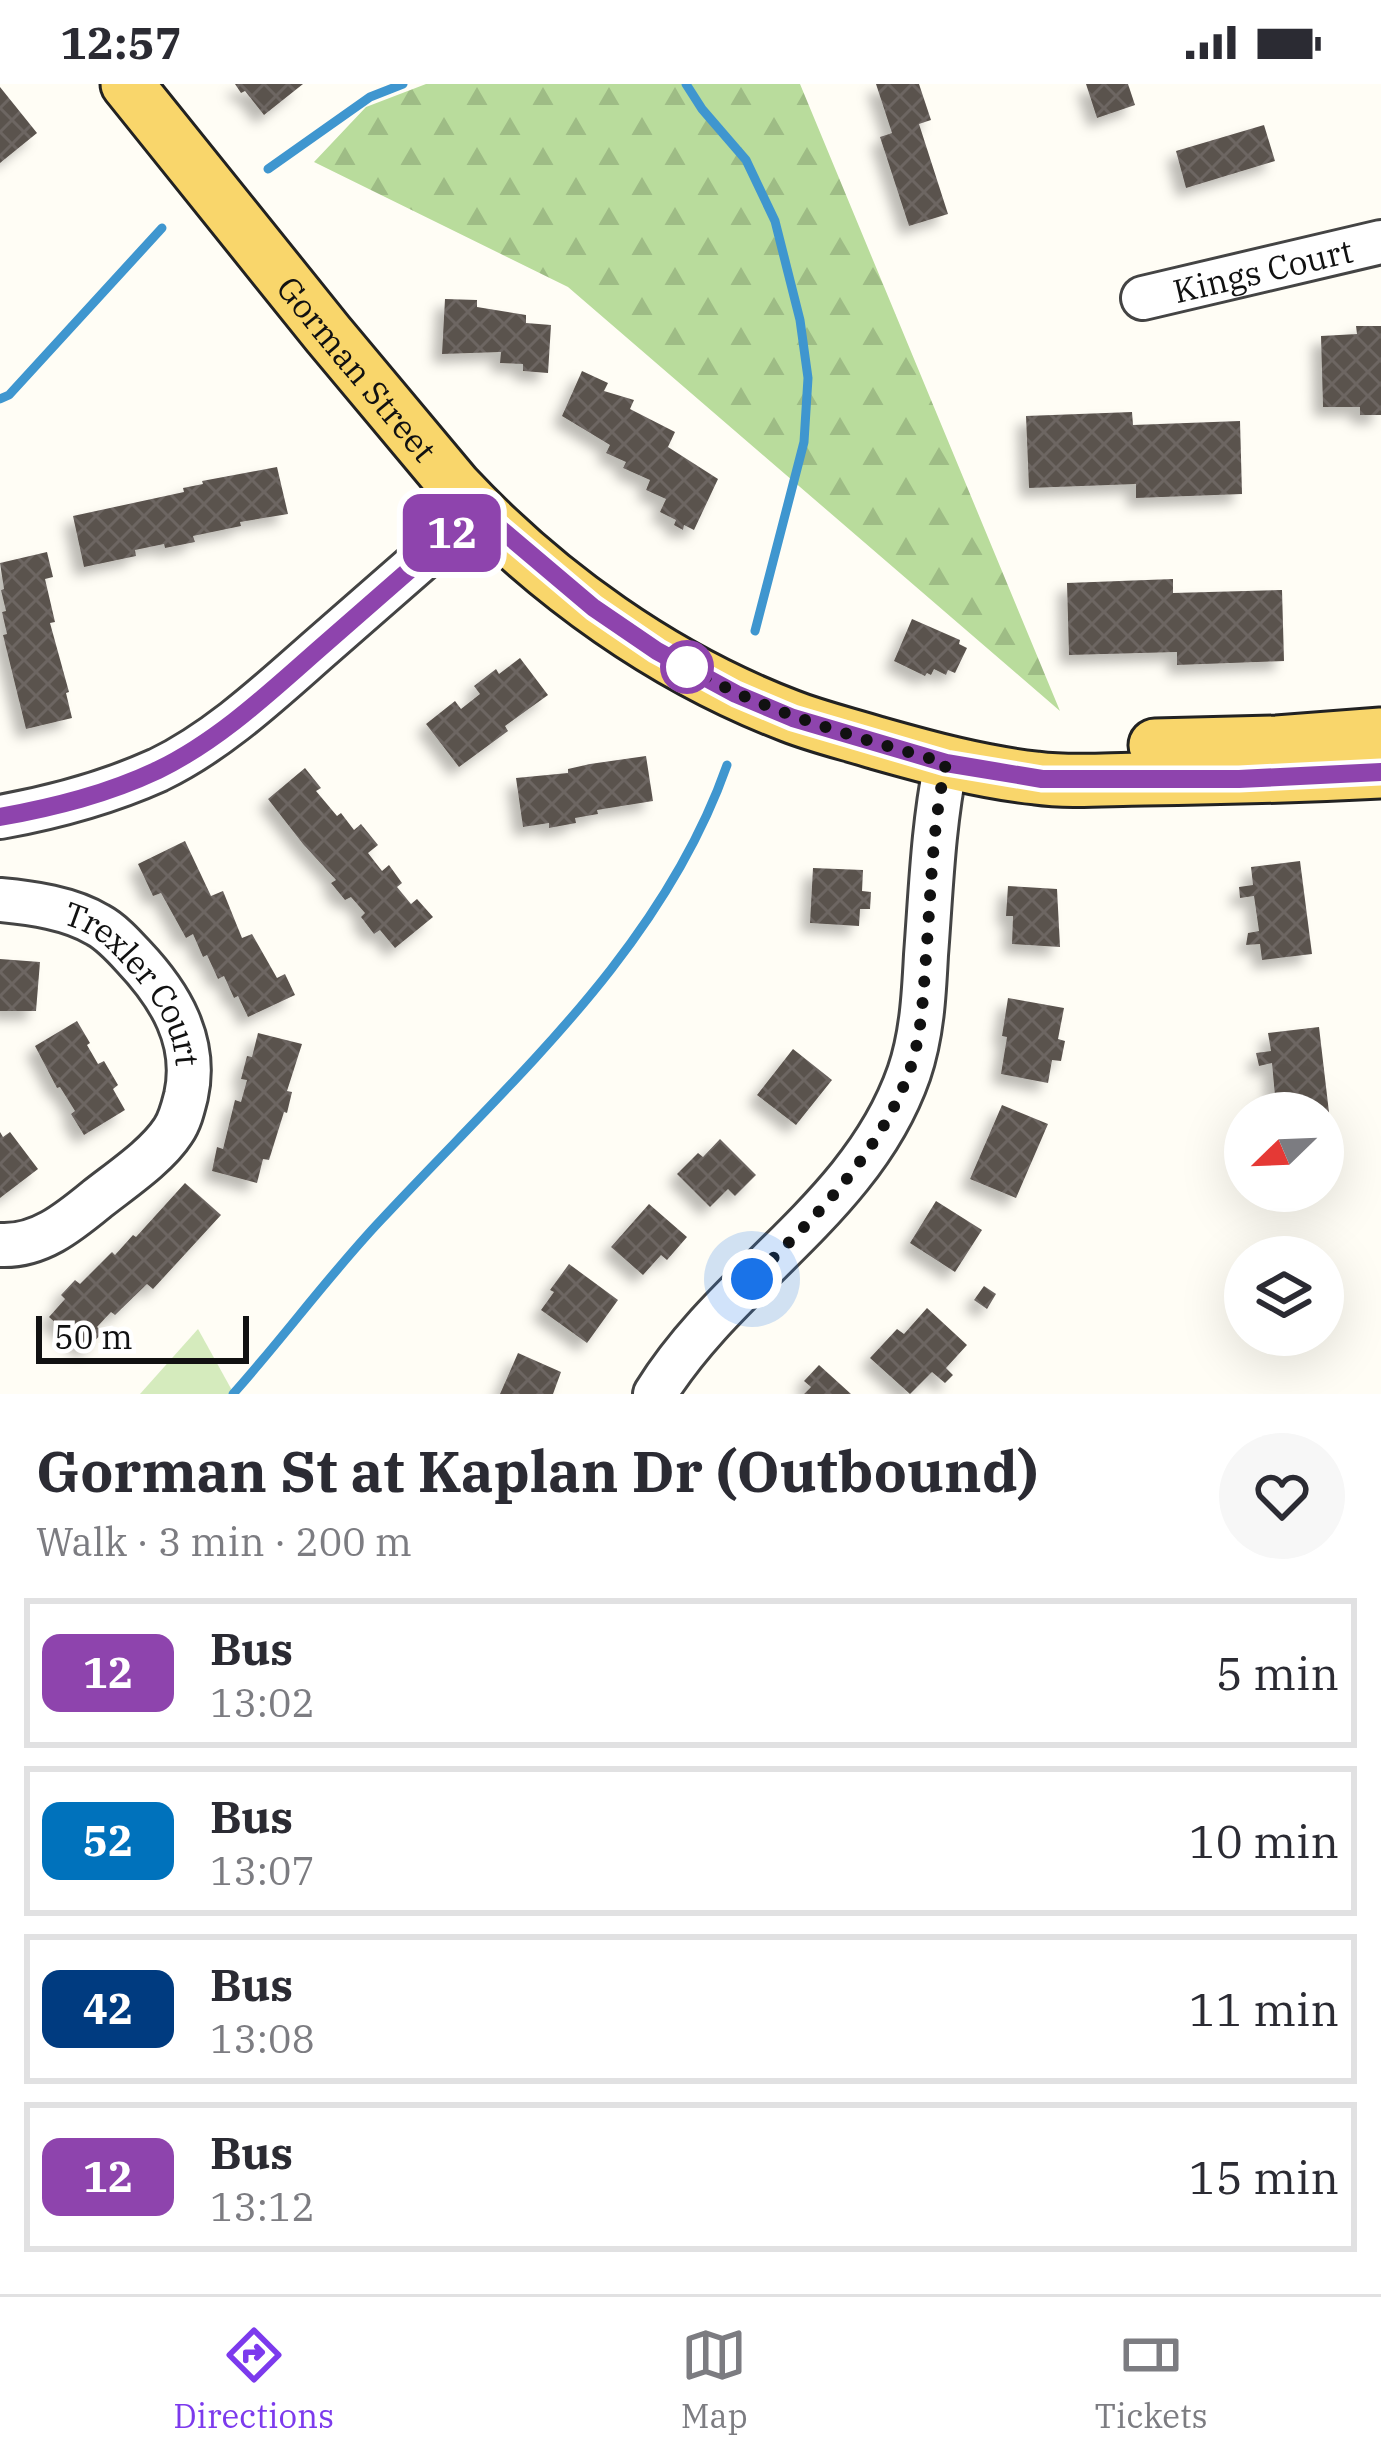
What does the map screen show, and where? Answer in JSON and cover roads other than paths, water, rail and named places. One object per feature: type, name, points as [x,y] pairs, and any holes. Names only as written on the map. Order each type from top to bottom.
[{"type":"main road","name":"Gorman Street","points":[[127,84],[445,475],[478,510],[594,608],[657,651],[736,694],[793,718],[946,763],[1042,779],[1239,779],[1381,772]]},
{"type":"main road","name":"Gorman Street","points":[[946,763],[998,754],[1381,734]]},
{"type":"street","name":"Kings Court","points":[[1143,298],[1381,242]]},
{"type":"street","points":[[0,817],[114,788],[206,742],[478,510]]},
{"type":"street","points":[[655,1394],[701,1330],[855,1171],[895,1106],[919,1035],[936,808],[946,763]]},
{"type":"street","name":"Trexler Court","points":[[0,900],[70,913],[99,925],[145,969],[171,1004],[190,1058],[183,1110],[160,1146],[68,1223],[45,1237],[0,1245]]},
{"type":"waterway","points":[[268,169],[370,97],[403,84]]},
{"type":"waterway","points":[[686,84],[746,160],[775,221],[800,320],[808,378],[804,442],[755,631]]},
{"type":"waterway","points":[[0,399],[9,395],[162,228]]},
{"type":"waterway","points":[[233,1394],[362,1241],[530,1063],[623,953],[699,832],[727,765]]}]
